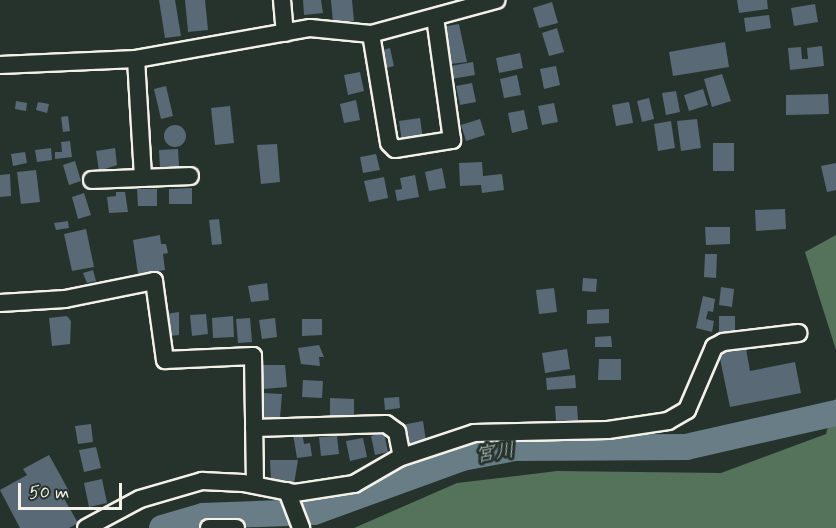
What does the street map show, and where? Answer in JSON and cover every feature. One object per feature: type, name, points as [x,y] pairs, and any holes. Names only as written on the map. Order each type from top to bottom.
[{"type":"street","points":[[282,0],[285,33]]},
{"type":"street","points":[[0,65],[136,59],[310,28],[371,34],[496,0]]},
{"type":"street","points":[[371,34],[389,143],[395,149],[452,140],[435,17]]},
{"type":"street","points":[[136,59],[142,178]]},
{"type":"street","points":[[92,180],[190,176]]},
{"type":"street","points":[[0,303],[65,299],[154,281],[165,360],[253,357],[255,485]]},
{"type":"street","points":[[86,528],[140,499],[202,481],[255,485],[288,496],[354,484],[402,457],[474,433],[608,430],[668,421],[687,410],[714,347],[734,340],[798,333]]},
{"type":"street","points":[[254,428],[386,424],[397,432],[402,457]]},
{"type":"street","points":[[288,496],[301,528]]},
{"type":"street","points":[[209,528],[236,528]]},
{"type":"green space","points":[[836,235],[836,350],[805,252]]},
{"type":"green space","points":[[836,397],[836,528],[354,528],[457,483],[557,471],[721,473],[826,434]]},
{"type":"building","points":[[159,0],[175,0],[181,36],[165,38]]},
{"type":"building","points":[[185,0],[205,0],[208,30],[188,32]]},
{"type":"building","points":[[303,0],[321,0],[323,13],[304,15]]},
{"type":"building","points":[[331,0],[352,0],[354,21],[333,23]]},
{"type":"building","points":[[737,0],[767,0],[768,9],[739,13]]},
{"type":"building","points":[[552,2],[558,23],[539,28],[533,8]]},
{"type":"building","points":[[815,4],[818,22],[794,26],[791,8]]},
{"type":"building","points":[[769,15],[771,28],[746,32],[744,18]]},
{"type":"building","points":[[459,24],[467,62],[450,64],[442,27]]},
{"type":"building","points":[[557,28],[564,52],[549,56],[542,33]]},
{"type":"building","points":[[725,42],[729,67],[673,76],[669,52]]},
{"type":"building","points":[[822,46],[824,66],[790,70],[788,48],[801,47],[802,59],[808,59],[807,48]]},
{"type":"building","points":[[390,48],[394,66],[383,69],[379,51]]},
{"type":"building","points":[[520,53],[523,68],[499,73],[496,58]]},
{"type":"building","points":[[473,62],[475,75],[451,79],[450,66]]},
{"type":"building","points":[[556,66],[560,85],[544,89],[540,69]]},
{"type":"building","points":[[360,72],[364,91],[348,95],[344,75]]},
{"type":"building","points":[[722,74],[731,101],[712,107],[704,79]]},
{"type":"building","points":[[517,75],[521,95],[504,98],[500,79]]},
{"type":"building","points":[[472,83],[476,102],[460,105],[456,86]]},
{"type":"building","points":[[166,86],[173,116],[161,119],[154,89]]},
{"type":"building","points":[[703,89],[708,105],[689,111],[684,95]]},
{"type":"building","points":[[676,91],[680,112],[666,115],[662,93]]},
{"type":"building","points":[[828,94],[829,114],[786,115],[786,95]]},
{"type":"building","points":[[649,98],[654,119],[642,122],[637,101]]},
{"type":"building","points":[[356,100],[360,120],[344,123],[340,104]]},
{"type":"building","points":[[16,101],[27,103],[26,111],[15,109]]},
{"type":"building","points":[[38,102],[49,104],[47,113],[36,110]]},
{"type":"building","points":[[629,102],[633,123],[616,126],[612,105]]},
{"type":"building","points":[[554,103],[558,122],[542,125],[538,106]]},
{"type":"building","points":[[230,106],[234,143],[215,145],[211,108]]},
{"type":"building","points":[[524,110],[528,129],[512,133],[508,113]]},
{"type":"building","points":[[68,116],[70,131],[63,132],[61,117]]},
{"type":"building","points":[[420,118],[423,139],[402,142],[399,121]]},
{"type":"building","points":[[480,119],[485,135],[466,141],[461,125]]},
{"type":"building","points":[[697,119],[701,148],[681,151],[677,121]]},
{"type":"building","points":[[671,121],[675,148],[658,151],[654,124]]},
{"type":"building","points":[[175,125],[183,128],[186,136],[183,144],[175,147],[167,144],[164,136],[167,128]]},
{"type":"building","points":[[70,141],[72,157],[55,159],[55,152],[62,152],[61,142]]},
{"type":"building","points":[[713,143],[734,143],[734,171],[713,171]]},
{"type":"building","points":[[277,144],[280,182],[261,184],[257,145]]},
{"type":"building","points":[[51,148],[52,160],[37,162],[35,150]]},
{"type":"building","points":[[115,148],[117,165],[99,171],[96,151]]},
{"type":"building","points":[[178,149],[179,167],[160,168],[159,150]]},
{"type":"building","points":[[25,152],[27,163],[13,166],[11,154]]},
{"type":"building","points":[[376,154],[380,170],[363,173],[360,157]]},
{"type":"building","points":[[75,161],[81,181],[69,185],[63,165]]},
{"type":"building","points":[[482,162],[483,176],[502,174],[504,190],[482,193],[481,185],[460,186],[459,163]]},
{"type":"building","points":[[836,163],[836,190],[827,192],[821,166]]},
{"type":"building","points":[[442,168],[446,188],[429,191],[425,172]]},
{"type":"building","points":[[36,170],[40,202],[21,204],[17,172]]},
{"type":"building","points":[[10,174],[11,196],[0,197],[0,175]]},
{"type":"building","points":[[415,175],[419,197],[397,201],[395,190],[402,189],[400,178]]},
{"type":"building","points":[[384,177],[388,198],[369,202],[364,181]]},
{"type":"building","points":[[192,188],[192,204],[169,204],[169,189]]},
{"type":"building","points":[[137,189],[157,189],[157,206],[138,206]]},
{"type":"building","points":[[116,192],[125,192],[128,212],[109,213],[107,197],[116,196]]},
{"type":"building","points":[[84,193],[91,215],[78,219],[72,197]]},
{"type":"building","points":[[785,209],[786,229],[756,231],[755,210]]},
{"type":"building","points":[[219,219],[222,244],[212,245],[209,220]]},
{"type":"building","points":[[68,221],[69,228],[56,230],[54,223]]},
{"type":"building","points":[[705,227],[730,227],[730,244],[706,245]]},
{"type":"building","points":[[86,229],[94,267],[72,271],[64,234]]},
{"type":"building","points":[[160,235],[161,244],[166,244],[168,253],[163,254],[165,270],[138,274],[133,240]]},
{"type":"building","points":[[705,254],[717,254],[716,278],[704,277]]},
{"type":"building","points":[[93,270],[96,281],[87,283],[83,273]]},
{"type":"building","points":[[583,278],[597,279],[596,292],[582,291]]},
{"type":"building","points":[[267,283],[269,300],[251,302],[248,286]]},
{"type":"building","points":[[721,287],[734,289],[732,307],[719,305]]},
{"type":"building","points":[[554,288],[557,312],[539,314],[536,290]]},
{"type":"building","points":[[703,296],[715,299],[713,312],[708,311],[706,319],[714,321],[712,332],[696,328]]},
{"type":"building","points":[[609,309],[609,323],[587,324],[587,310]]},
{"type":"building","points":[[179,312],[179,335],[169,336],[166,314]]},
{"type":"building","points":[[206,314],[208,334],[192,336],[190,315]]},
{"type":"building","points":[[67,316],[71,321],[70,344],[52,346],[49,318]]},
{"type":"building","points":[[233,316],[234,337],[213,338],[212,318]]},
{"type":"building","points":[[719,316],[735,316],[735,335],[719,336]]},
{"type":"building","points":[[250,318],[252,342],[238,343],[236,319]]},
{"type":"building","points":[[275,318],[277,337],[262,339],[259,320]]},
{"type":"building","points":[[302,319],[322,319],[322,335],[302,336]]},
{"type":"building","points":[[611,336],[612,347],[595,347],[595,337]]},
{"type":"building","points":[[745,343],[750,371],[795,362],[801,393],[730,407],[718,349]]},
{"type":"building","points":[[319,345],[324,357],[319,357],[320,366],[301,364],[298,348]]},
{"type":"building","points":[[567,349],[570,369],[545,373],[542,353]]},
{"type":"building","points":[[599,359],[621,359],[621,380],[598,380]]},
{"type":"building","points":[[262,365],[285,365],[287,387],[264,389]]},
{"type":"building","points":[[575,375],[576,388],[547,390],[546,378]]},
{"type":"building","points":[[303,380],[323,381],[322,398],[302,397]]},
{"type":"building","points":[[263,393],[282,394],[280,418],[261,420]]},
{"type":"building","points":[[399,397],[400,408],[385,410],[384,398]]},
{"type":"building","points":[[330,398],[354,399],[354,416],[330,416]]},
{"type":"building","points":[[555,406],[577,406],[578,420],[556,421]]},
{"type":"building","points":[[423,421],[426,441],[406,445],[402,425]]},
{"type":"building","points":[[91,424],[93,442],[78,444],[75,426]]},
{"type":"building","points":[[302,432],[304,444],[310,443],[312,456],[297,458],[293,434]]},
{"type":"building","points":[[384,433],[388,452],[375,455],[371,436]]},
{"type":"building","points":[[337,436],[339,454],[321,456],[319,437]]},
{"type":"building","points":[[363,438],[367,457],[350,461],[346,441]]},
{"type":"building","points":[[96,447],[101,468],[84,472],[79,450]]},
{"type":"building","points":[[49,455],[69,491],[62,495],[78,523],[69,528],[20,528],[0,490],[27,475],[23,469]]},
{"type":"building","points":[[270,460],[298,460],[294,484],[271,480]]},
{"type":"building","points":[[102,479],[107,503],[89,507],[84,483]]},
{"type":"waterway","name":"宮川","points":[[162,528],[203,516],[314,512],[462,458],[515,448],[686,447],[836,413]]}]
